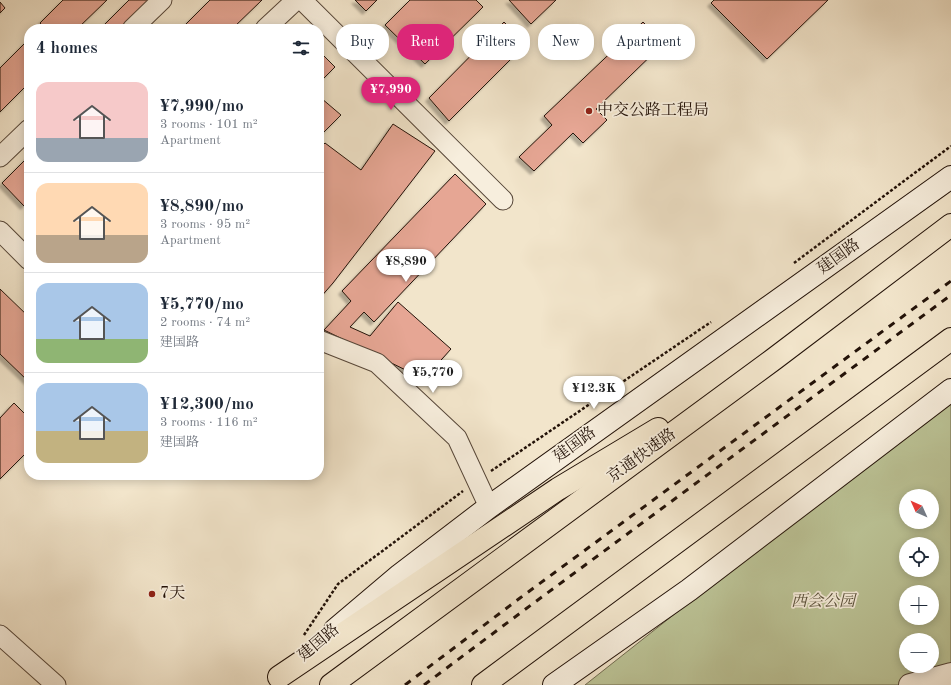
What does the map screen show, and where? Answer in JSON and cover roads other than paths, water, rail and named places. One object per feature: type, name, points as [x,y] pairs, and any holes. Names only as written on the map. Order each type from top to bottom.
[{"type":"highway","name":"京通快速路","points":[[331,685],[774,359],[951,225]]},
{"type":"highway","points":[[483,685],[951,339]]},
{"type":"highway","points":[[274,681],[558,489],[774,359]]},
{"type":"main road","name":"建国路","points":[[274,681],[400,575],[489,507],[951,177]]},
{"type":"main road","points":[[554,685],[689,590],[951,390]]},
{"type":"main road","points":[[910,685],[951,674]]},
{"type":"street","points":[[137,24],[162,0]]},
{"type":"street","points":[[271,24],[296,0]]},
{"type":"street","points":[[302,0],[502,200]]},
{"type":"street","points":[[0,157],[24,134]]},
{"type":"street","points":[[0,231],[24,255]]},
{"type":"street","points":[[324,342],[377,363],[457,438],[489,507]]},
{"type":"street","points":[[0,635],[56,685]]},
{"type":"railway","points":[[405,685],[520,598],[951,281]]},
{"type":"railway","points":[[424,685],[951,295]]},
{"type":"place","name":"中交公路工程局","points":[[589,111]]},
{"type":"place","name":"7天","points":[[152,594]]},
{"type":"park label","name":"西会公园","points":[[823,602]]}]
